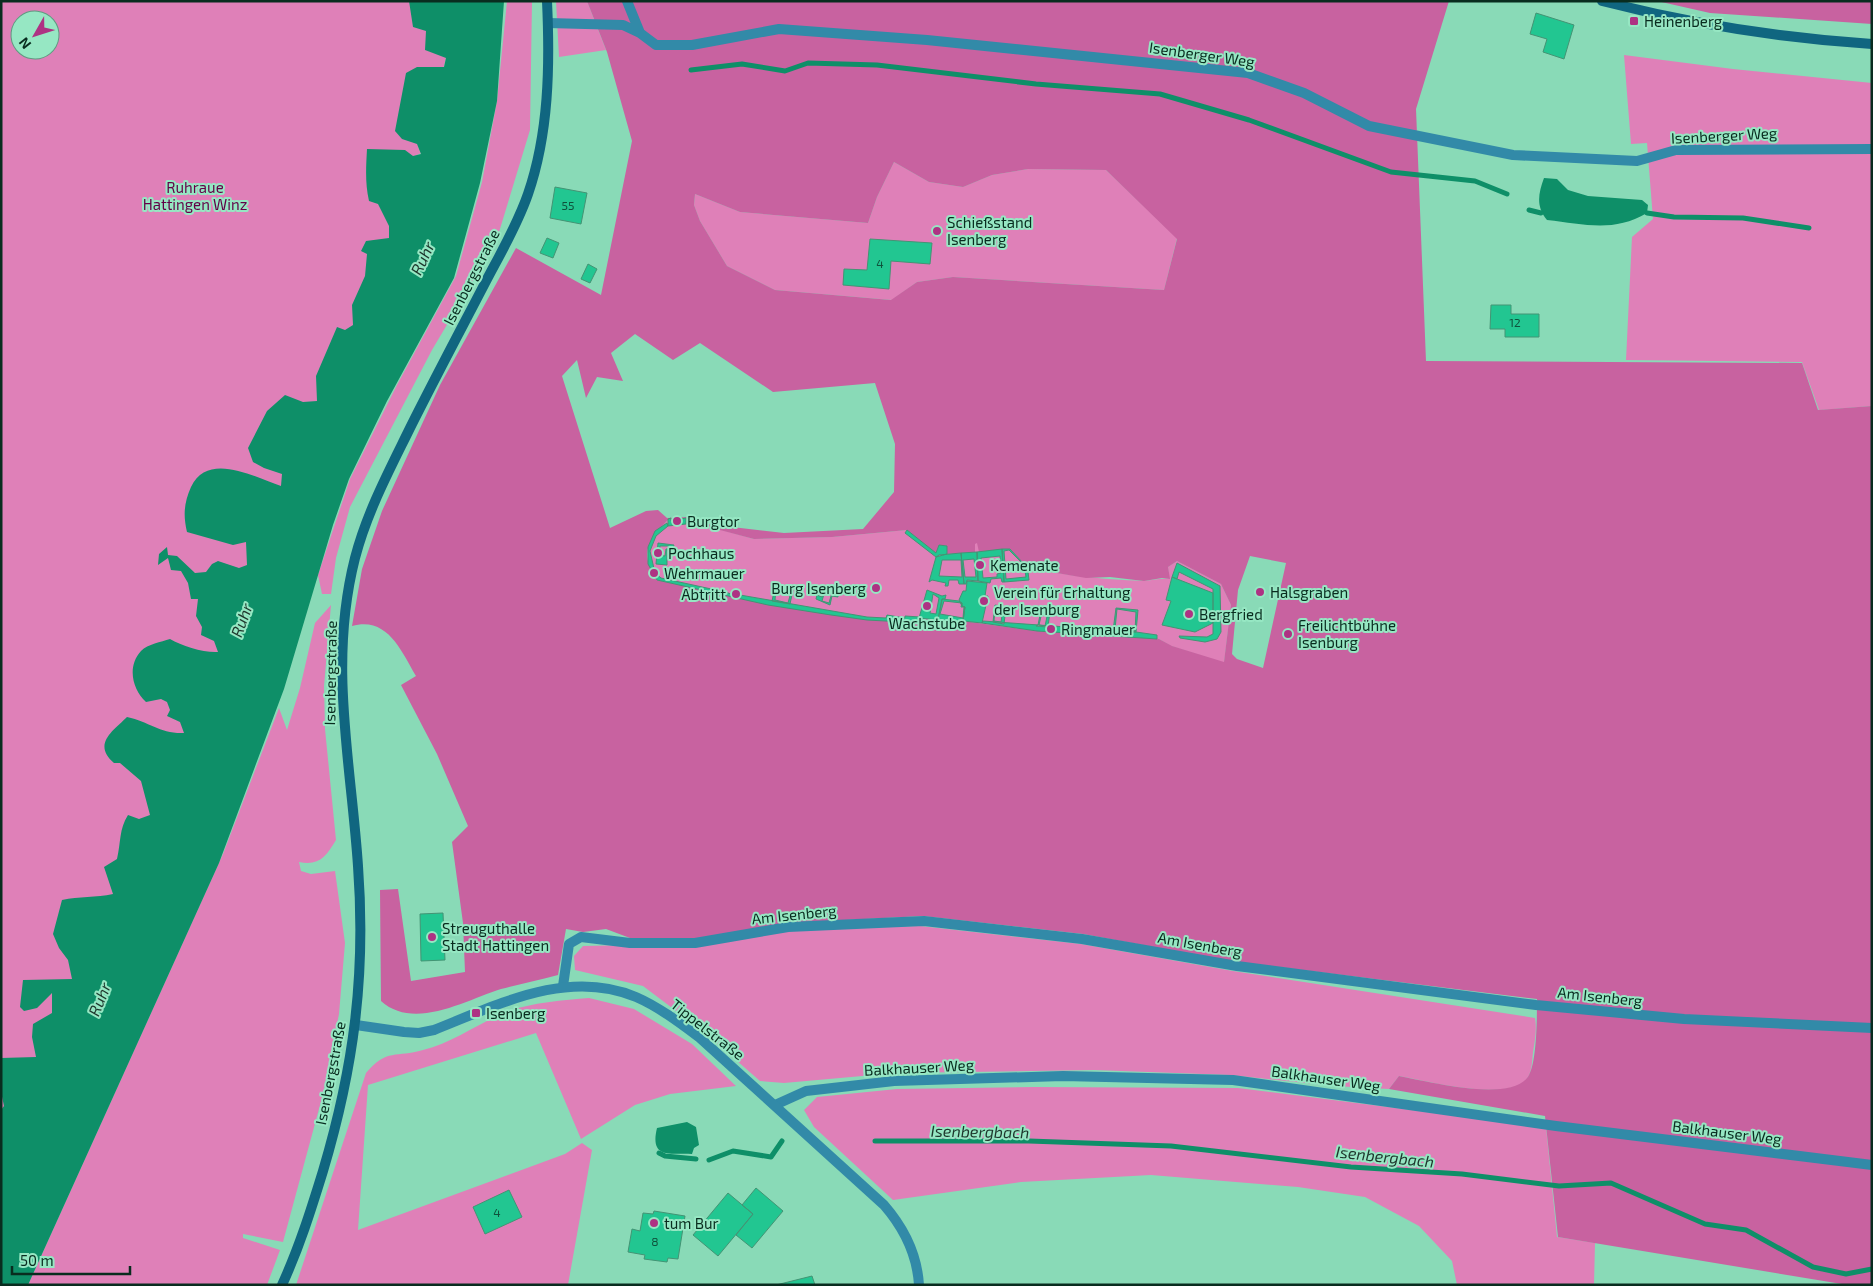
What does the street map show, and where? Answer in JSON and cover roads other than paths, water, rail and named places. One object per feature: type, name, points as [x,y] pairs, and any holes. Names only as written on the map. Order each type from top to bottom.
[{"type":"main road","name":"Isenbergstraße","points":[[282,1285],[310,1214],[341,1110],[356,1025],[361,942],[360,903],[356,845],[345,748],[342,696],[343,644],[351,579],[369,512],[441,366],[501,253],[528,193],[543,134],[546,106],[547,1]]},
{"type":"main road","points":[[1602,1],[1713,26],[1825,41],[1872,44]]},
{"type":"street","points":[[627,1],[640,33]]},
{"type":"street","name":"Isenberger Weg","points":[[548,23],[623,25],[640,33],[656,45],[692,45],[779,29],[927,40],[1248,73],[1304,93],[1369,126],[1513,155],[1637,161],[1676,150],[1872,148]]},
{"type":"street","name":"Am Isenberg","points":[[563,986],[568,944],[581,937],[630,943],[686,943],[788,927],[924,920],[1082,939],[1256,968],[1536,1005],[1684,1019],[1872,1028]]},
{"type":"street","name":"Tippelstraße","points":[[356,1025],[419,1033],[434,1030],[531,993],[563,986],[597,986],[637,997],[669,1014],[700,1038],[851,1173],[897,1220],[914,1254],[919,1285]]},
{"type":"street","name":"Balkhauser Weg","points":[[775,1105],[806,1091],[894,1081],[1062,1076],[1233,1080],[1556,1126],[1872,1165]]},
{"type":"water","name":"Ruhr","points":[[409,1],[504,1],[497,101],[480,183],[454,278],[387,401],[349,479],[333,525],[284,689],[219,863],[28,1285],[1,1285],[1,1110],[4,1106],[1,1092],[1,1058],[36,1057],[32,1037],[33,1024],[52,1013],[52,993],[37,1008],[24,1011],[20,1007],[23,980],[72,979],[68,960],[59,948],[53,934],[62,900],[113,894],[104,867],[117,859],[125,820],[128,815],[139,819],[150,815],[141,781],[120,763],[114,763],[108,756],[105,750],[107,738],[127,717],[168,732],[184,733],[180,722],[167,716],[170,710],[167,702],[161,699],[146,702],[137,691],[133,670],[137,657],[147,647],[170,639],[193,648],[218,652],[214,641],[201,635],[202,627],[196,616],[198,599],[191,599],[188,583],[181,571],[171,570],[168,558],[158,565],[159,554],[167,547],[168,555],[177,556],[195,573],[206,572],[212,564],[218,561],[239,568],[247,565],[246,542],[233,545],[187,532],[185,509],[191,487],[199,476],[208,470],[220,468],[245,473],[281,486],[282,474],[253,462],[248,448],[267,411],[285,395],[303,402],[317,401],[316,376],[337,327],[345,330],[353,325],[352,305],[365,276],[367,254],[361,251],[366,241],[389,238],[389,226],[378,204],[369,201],[366,182],[367,149],[405,150],[413,156],[421,154],[417,144],[402,139],[395,131],[406,73],[417,67],[444,67],[446,58],[425,50],[426,31],[413,27]]},
{"type":"water","points":[[1544,178],[1557,179],[1568,190],[1588,196],[1642,200],[1648,205],[1647,213],[1622,223],[1610,225],[1586,225],[1547,220],[1541,210],[1539,200]]},
{"type":"water","points":[[687,1122],[696,1127],[699,1145],[694,1148],[692,1154],[664,1153],[656,1146],[657,1128]]},
{"type":"waterway","points":[[691,70],[742,64],[785,71],[808,63],[877,65],[1036,84],[1160,94],[1249,120],[1391,172],[1475,181],[1507,194]]},
{"type":"waterway","points":[[1529,210],[1541,213]]},
{"type":"waterway","points":[[1647,213],[1674,217],[1743,218],[1809,228]]},
{"type":"waterway","name":"Isenbergbach","points":[[709,1160],[733,1151],[771,1157],[782,1141]]},
{"type":"waterway","name":"Isenbergbach","points":[[875,1141],[1029,1141],[1171,1146],[1351,1167],[1462,1174],[1559,1186],[1611,1183],[1705,1224],[1746,1230],[1813,1267],[1846,1274],[1872,1269]]},
{"type":"waterway","name":"Isenbergbach","points":[[659,1153],[665,1156],[696,1159]]},
{"type":"place","name":"Heinenberg","points":[[1634,21]]},
{"type":"place","name":"Schießstand Isenberg","points":[[937,231]]},
{"type":"place","name":"Burgtor","points":[[677,521]]},
{"type":"place","name":"Pochhaus","points":[[658,553]]},
{"type":"place","name":"Kemenate","points":[[980,565]]},
{"type":"place","name":"Wehrmauer","points":[[654,573]]},
{"type":"place","name":"Burg Isenberg","points":[[876,588]]},
{"type":"place","name":"Halsgraben","points":[[1260,592]]},
{"type":"place","name":"Abtritt","points":[[736,594]]},
{"type":"place","name":"Verein für Erhaltung der Isenburg","points":[[984,601]]},
{"type":"place","name":"Wachstube","points":[[927,606]]},
{"type":"place","name":"Bergfried","points":[[1189,614]]},
{"type":"place","name":"Ringmauer","points":[[1051,629]]},
{"type":"place","name":"Freilichtbühne Isenburg","points":[[1288,634]]},
{"type":"place","name":"Streuguthalle Stadt Hattingen","points":[[432,937]]},
{"type":"place","name":"Isenberg","points":[[476,1013]]},
{"type":"place","name":"tum Bur","points":[[654,1223]]},
{"type":"park label","name":"Ruhraue Hattingen Winz","points":[[195,196]]}]
